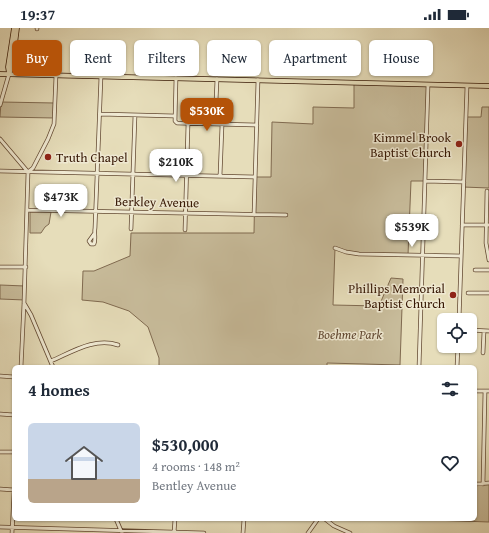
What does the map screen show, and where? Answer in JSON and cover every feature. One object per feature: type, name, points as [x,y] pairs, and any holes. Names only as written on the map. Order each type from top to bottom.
[{"type":"main road","points":[[9,74],[8,67],[14,28]]},
{"type":"main road","points":[[9,74],[12,67],[17,28]]},
{"type":"main road","points":[[0,74],[12,74]]},
{"type":"main road","points":[[101,76],[489,86]]},
{"type":"street","points":[[0,105],[9,74]]},
{"type":"street","points":[[28,172],[33,168],[53,128],[55,118],[56,76]]},
{"type":"street","points":[[94,234],[101,76]]},
{"type":"street","points":[[176,78],[175,121],[177,123],[257,126]]},
{"type":"street","points":[[215,124],[217,79]]},
{"type":"street","points":[[254,215],[258,80]]},
{"type":"street","points":[[419,365],[428,85]]},
{"type":"street","points":[[459,313],[467,86]]},
{"type":"street","points":[[100,114],[175,116]]},
{"type":"street","points":[[131,228],[135,115]]},
{"type":"street","points":[[185,230],[188,124]]},
{"type":"street","points":[[220,176],[222,125]]},
{"type":"street","points":[[0,138],[28,172],[26,267],[21,365]]},
{"type":"street","points":[[0,171],[255,177]]},
{"type":"street","points":[[425,181],[464,182]]},
{"type":"street","points":[[487,191],[488,225],[486,243],[489,260]]},
{"type":"street","name":"Berkley Avenue","points":[[27,210],[286,215]]},
{"type":"street","points":[[462,225],[488,225]]},
{"type":"street","points":[[335,248],[346,252],[359,254],[461,256]]},
{"type":"street","points":[[0,267],[26,267]]},
{"type":"street","points":[[475,270],[489,270]]},
{"type":"street","points":[[468,293],[489,293]]},
{"type":"street","points":[[24,303],[31,315],[52,365]]},
{"type":"street","points":[[477,330],[489,331]]},
{"type":"street","points":[[483,353],[484,331]]},
{"type":"street","points":[[51,361],[92,344],[105,342],[118,345]]},
{"type":"street","points":[[457,365],[458,353]]},
{"type":"street","points":[[0,376],[12,377]]},
{"type":"street","points":[[483,484],[487,391]]},
{"type":"street","points":[[0,414],[12,415]]},
{"type":"street","points":[[0,452],[12,452]]},
{"type":"street","points":[[477,484],[489,484]]},
{"type":"street","points":[[0,489],[12,490]]},
{"type":"street","points":[[12,521],[12,533]]},
{"type":"street","points":[[117,521],[122,532]]},
{"type":"street","points":[[174,521],[174,533]]},
{"type":"street","points":[[243,533],[244,521]]},
{"type":"street","points":[[308,533],[317,521]]},
{"type":"street","points":[[328,521],[334,526],[350,533]]},
{"type":"street","points":[[0,527],[122,532],[204,533]]},
{"type":"green space","name":"Boehme Park","points":[[354,83],[428,85],[425,181],[411,181],[408,255],[359,254],[335,248],[333,305],[379,306],[391,278],[403,279],[400,365],[327,363],[327,365],[159,365],[159,358],[148,327],[129,311],[103,302],[82,300],[83,271],[94,271],[130,256],[131,233],[254,233],[255,177],[271,177],[272,122],[313,124],[313,107],[354,108]]},
{"type":"green space","points":[[1,102],[55,103],[55,118],[0,117]]},
{"type":"green space","points":[[482,107],[489,107],[489,188],[463,187],[466,117],[481,117]]},
{"type":"green space","points":[[30,212],[51,212],[49,224],[41,233],[30,233]]},
{"type":"green space","points":[[0,285],[25,286],[25,300],[0,299]]},
{"type":"green space","points":[[489,483],[489,522],[460,521],[477,521],[477,484]]},
{"type":"place","name":"Kimmel Brook Baptist Church","points":[[459,144]]},
{"type":"place","name":"Truth Chapel","points":[[48,157]]},
{"type":"place","name":"Phillips Memorial Baptist Church","points":[[453,295]]}]
